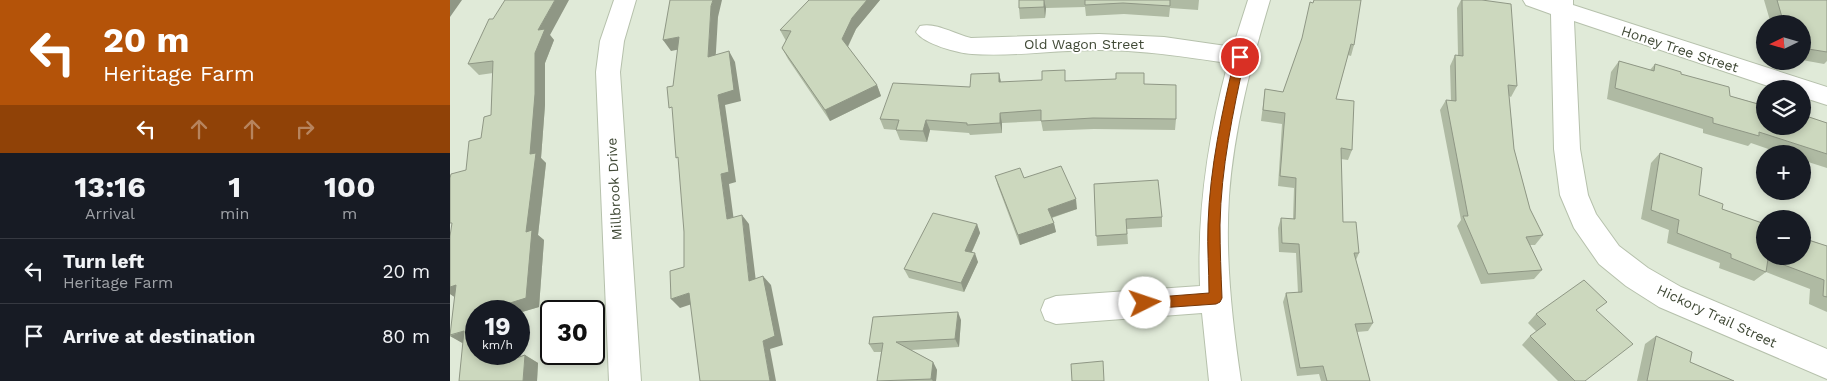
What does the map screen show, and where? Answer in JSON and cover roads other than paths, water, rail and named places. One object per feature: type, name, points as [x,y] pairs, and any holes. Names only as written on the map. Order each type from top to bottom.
[{"type":"street","name":"Millbrook Drive","points":[[625,0],[612,42],[608,72],[625,381]]},
{"type":"street","points":[[1226,381],[1216,298],[1214,224],[1217,182],[1225,123],[1240,57],[1259,0]]},
{"type":"street","name":"Honey Tree Street","points":[[1534,0],[1561,5],[1827,96]]},
{"type":"street","name":"Hickory Trail Street","points":[[1561,5],[1567,150],[1574,195],[1584,220],[1610,254],[1637,277],[1670,297],[1827,364]]},
{"type":"street","name":"Old Wagon Street","points":[[928,32],[952,42],[971,46],[1099,42],[1164,45],[1240,57]]},
{"type":"street","points":[[1056,310],[1216,298]]}]
